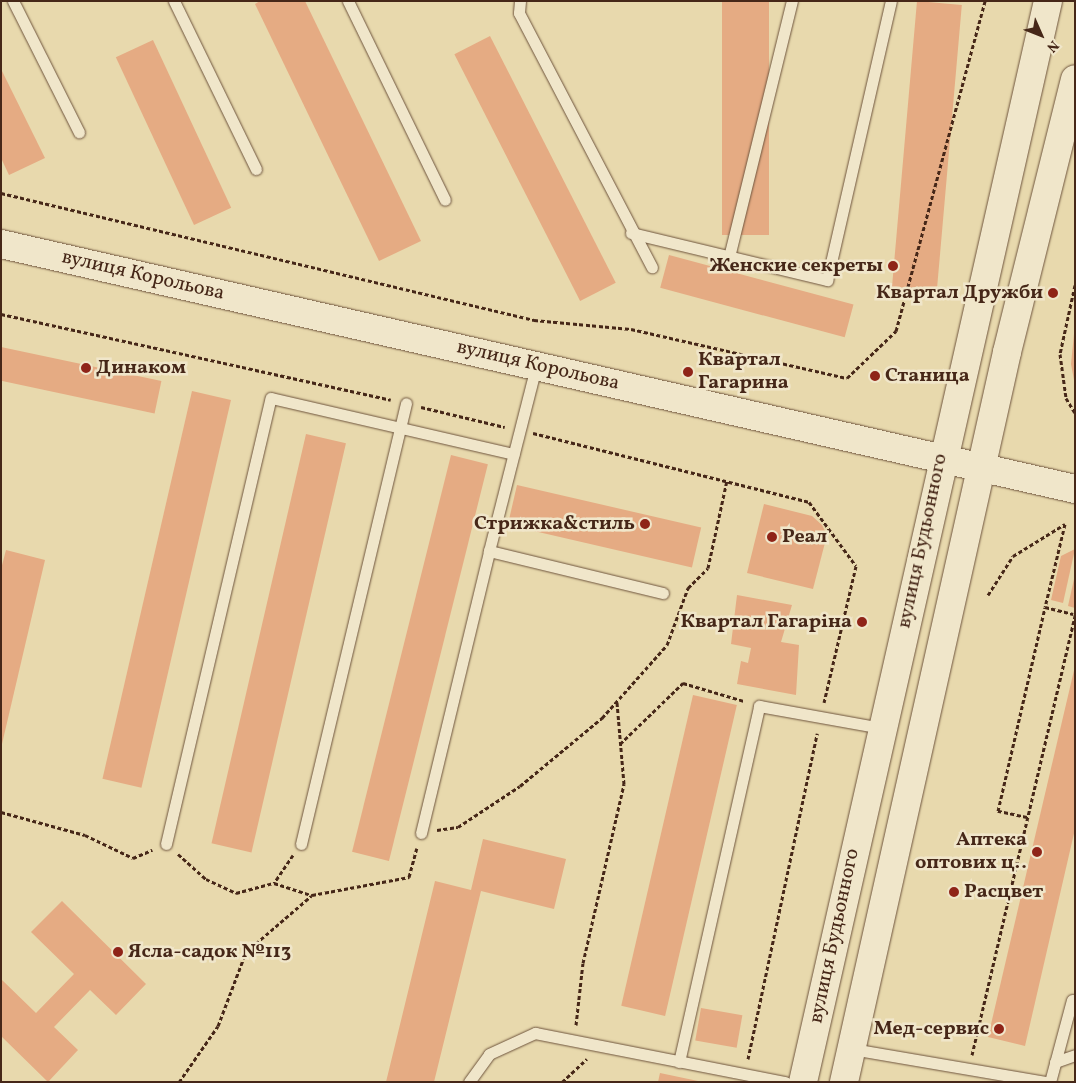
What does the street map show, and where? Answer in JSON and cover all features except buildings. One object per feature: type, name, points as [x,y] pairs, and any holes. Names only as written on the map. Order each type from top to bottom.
[{"type":"main road","name":"вулиця Будьонного","points":[[803,1082],[941,458],[1048,1]]},
{"type":"main road","name":"вулиця Будьонного","points":[[844,1082],[982,468],[1075,79]]},
{"type":"main road","name":"вулиця Корольова","points":[[1,244],[1075,489]]},
{"type":"lane","points":[[13,1],[78,132]]},
{"type":"lane","points":[[174,1],[256,170]]},
{"type":"lane","points":[[348,1],[445,200]]},
{"type":"lane","points":[[520,1],[519,13],[631,233],[652,268]]},
{"type":"lane","points":[[729,256],[792,1]]},
{"type":"lane","points":[[631,233],[827,280],[891,1]]},
{"type":"lane","points":[[421,833],[536,366]]},
{"type":"lane","points":[[166,844],[271,398],[400,430],[514,454]]},
{"type":"lane","points":[[301,844],[406,403]]},
{"type":"lane","points":[[489,551],[664,593]]},
{"type":"lane","points":[[679,1062],[759,706],[820,720],[880,728]]},
{"type":"lane","points":[[1050,1082],[1072,1000]]},
{"type":"lane","points":[[470,1082],[489,1054],[535,1033],[785,1082]]},
{"type":"lane","points":[[852,1049],[1045,1082]]},
{"type":"lane","points":[[1055,1062],[1075,1055]]},
{"type":"path","points":[[1,193],[524,318],[631,329],[847,378],[896,331],[985,1]]},
{"type":"path","points":[[1075,285],[1060,354],[1066,398],[1075,413]]},
{"type":"path","points":[[1,314],[406,403],[727,480],[809,502],[856,566],[820,720],[744,1074]]},
{"type":"path","points":[[179,1082],[218,1026],[246,952],[312,896],[410,877],[421,833],[458,827],[512,791],[616,702],[667,645],[688,588],[708,568],[727,480]]},
{"type":"path","points":[[988,595],[1013,556],[1065,524],[998,811],[1026,818]]},
{"type":"path","points":[[969,1069],[1074,614],[1045,607]]},
{"type":"path","points":[[620,744],[683,684],[759,706]]},
{"type":"path","points":[[575,1041],[583,963],[624,784],[616,702]]},
{"type":"path","points":[[1,812],[85,835],[133,858],[166,844],[206,879],[236,893],[274,883],[312,896]]},
{"type":"path","points":[[274,883],[301,844]]},
{"type":"path","points":[[562,1082],[586,1059],[612,1049]]},
{"type":"place","name":"Женские секреты","points":[[893,266]]},
{"type":"place","name":"Квартал Дружби","points":[[1053,293]]},
{"type":"place","name":"Динаком","points":[[86,368]]},
{"type":"place","name":"Квартал Гагарина","points":[[688,372]]},
{"type":"place","name":"Станица","points":[[875,376]]},
{"type":"place","name":"Стрижка&стиль","points":[[645,524]]},
{"type":"place","name":"Реал","points":[[772,537]]},
{"type":"place","name":"Квартал Гагаріна","points":[[862,622]]},
{"type":"place","name":"Аптека оптових ц‥","points":[[1037,852]]},
{"type":"place","name":"Расцвет","points":[[954,892]]},
{"type":"place","name":"Ясла-садок №113","points":[[118,952]]},
{"type":"place","name":"Мед-сервис","points":[[999,1029]]}]
